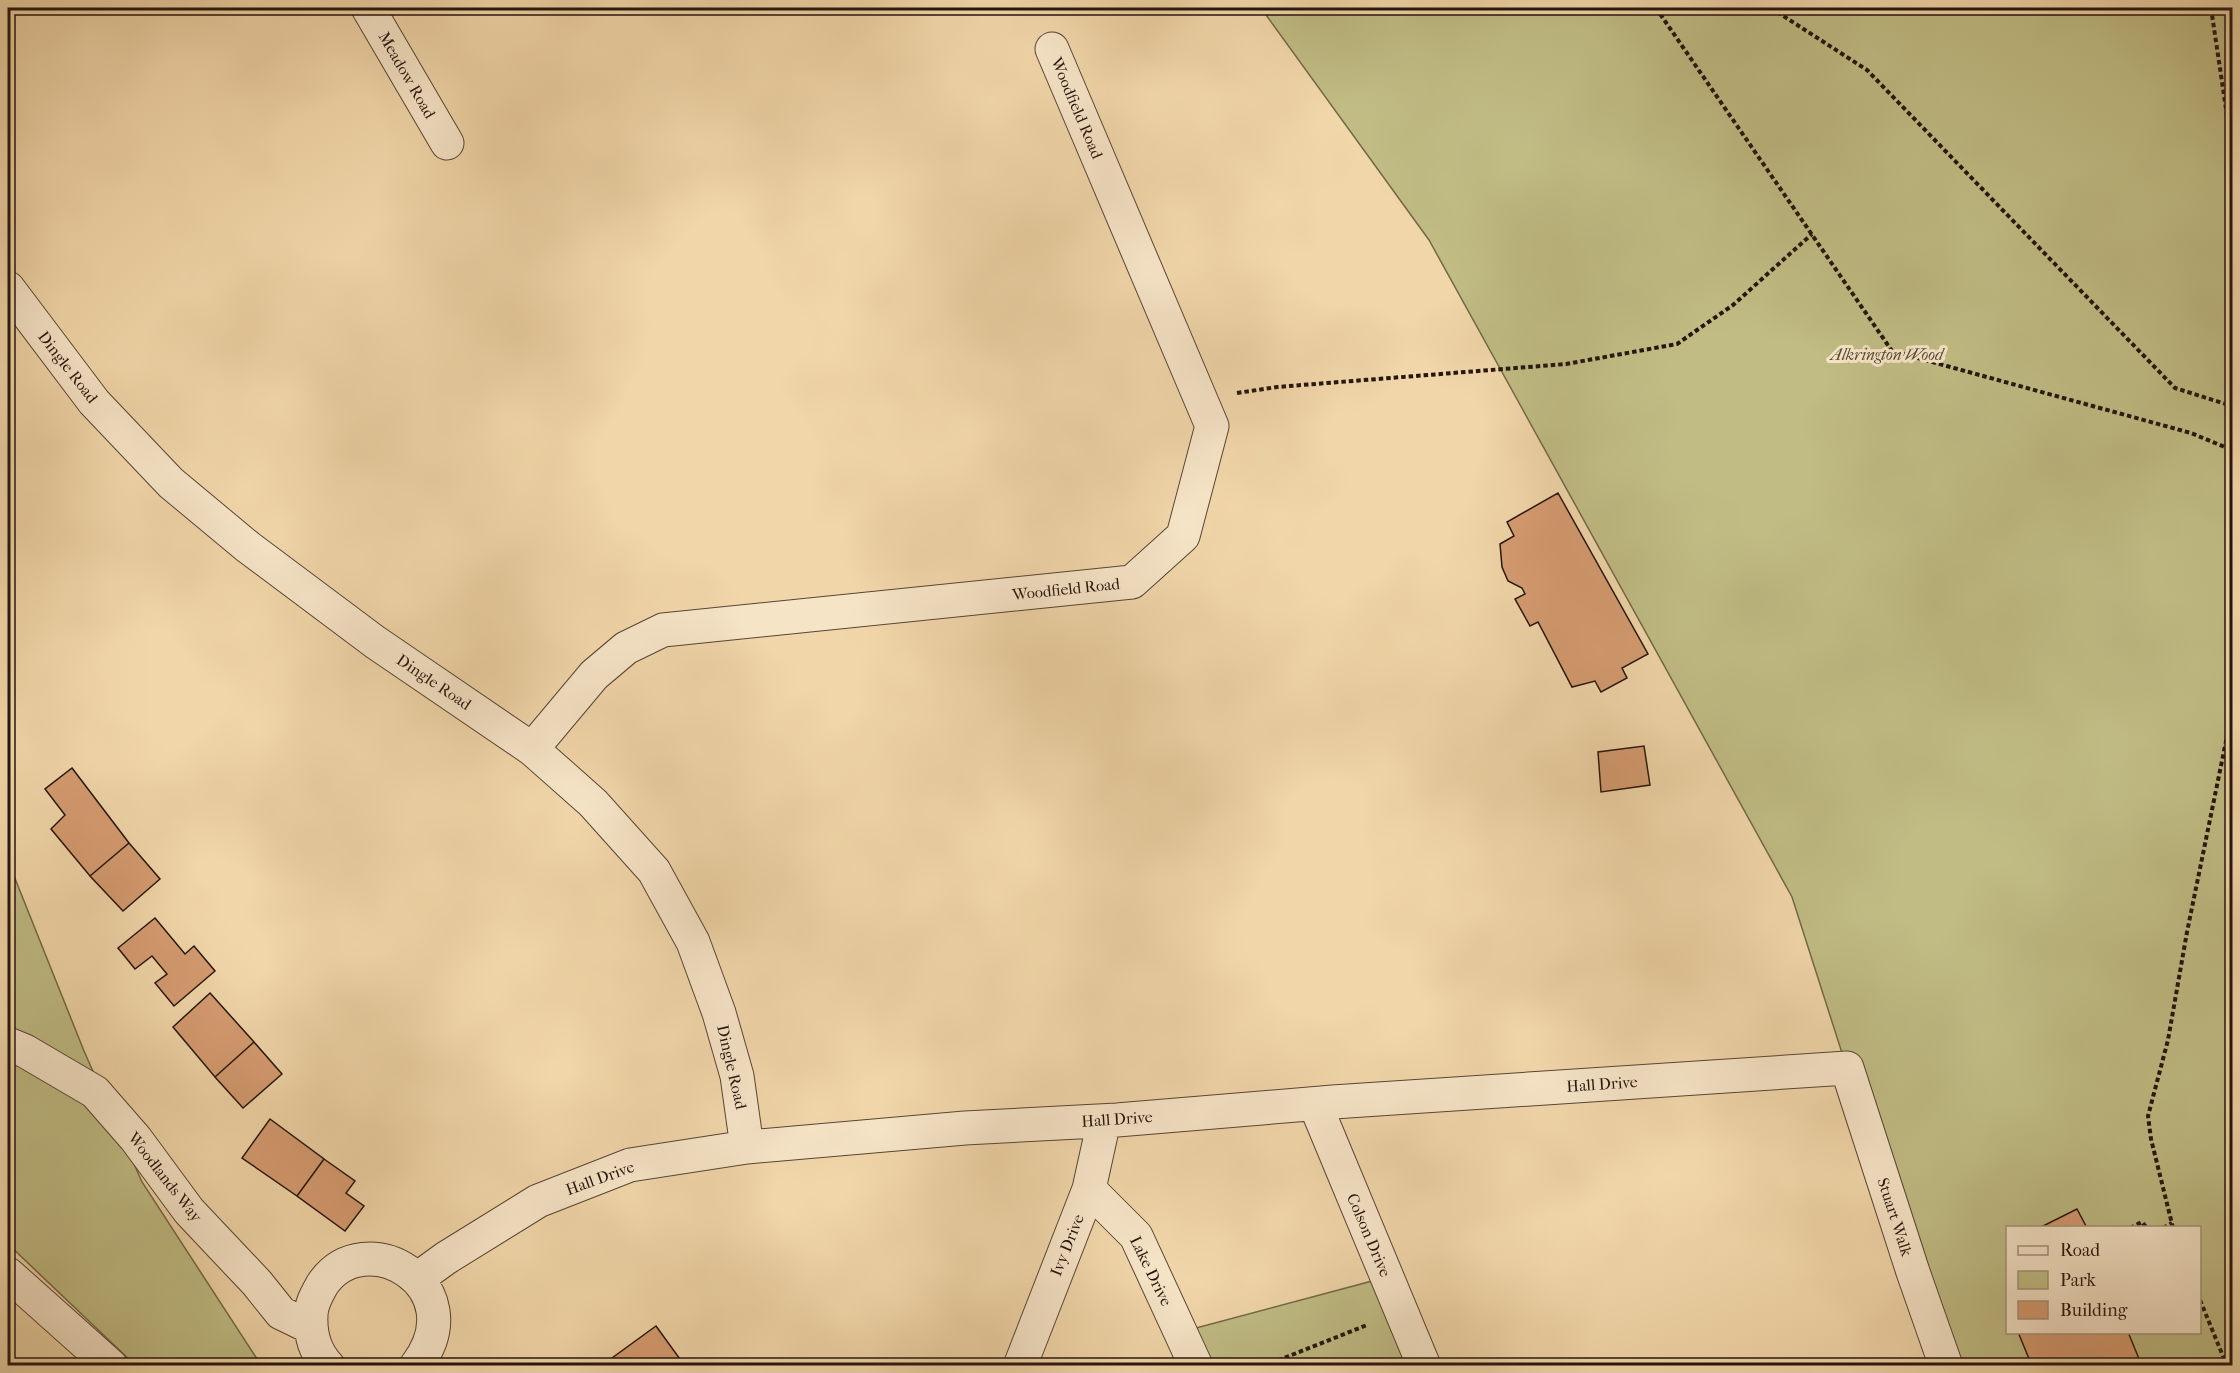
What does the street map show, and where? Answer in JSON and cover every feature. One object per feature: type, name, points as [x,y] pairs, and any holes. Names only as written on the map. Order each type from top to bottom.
[{"type":"street","name":"Meadow Road","points":[[368,8],[447,143]]},
{"type":"street","name":"Woodfield Road","points":[[532,749],[594,675],[626,648],[663,630],[1132,582],[1183,536],[1212,426],[1053,49]]},
{"type":"street","name":"Dingle Road","points":[[8,288],[94,402],[171,483],[248,547],[375,642],[532,749],[593,803],[654,871],[693,942],[719,1013],[737,1076],[747,1147]]},
{"type":"street","name":"Woodlands Way","points":[[8,1044],[25,1051],[95,1092],[136,1139],[189,1211],[257,1283],[281,1313],[310,1327]]},
{"type":"street","name":"Hall Drive","points":[[417,1279],[446,1258],[538,1201],[630,1165],[747,1147],[965,1128],[1104,1121],[1315,1104],[1847,1068]]},
{"type":"street","name":"Stuart Walk","points":[[1847,1068],[1913,1272],[1946,1365]]},
{"type":"street","name":"Colson Drive","points":[[1315,1104],[1424,1365]]},
{"type":"street","name":"Ivy Drive","points":[[1020,1365],[1089,1189],[1104,1121]]},
{"type":"street","name":"Lake Drive","points":[[1089,1189],[1136,1236],[1196,1365]]},
{"type":"street","points":[[328,1365],[318,1353],[310,1327],[311,1310],[317,1294],[326,1279],[339,1269],[355,1262],[372,1259],[404,1268],[417,1279],[429,1295],[434,1313],[433,1333],[427,1352],[416,1365]]},
{"type":"street","points":[[8,1274],[111,1365]]},
{"type":"path","points":[[1656,8],[1892,351],[2190,433],[2232,450]]},
{"type":"path","points":[[1771,8],[1867,70],[2175,388],[2232,406]]},
{"type":"path","points":[[2211,8],[2232,149]]},
{"type":"path","points":[[1201,399],[1276,387],[1566,364],[1677,344],[1733,304],[1812,234]]},
{"type":"path","points":[[2172,1225],[2151,1139],[2148,1116],[2168,1040],[2187,932],[2232,712]]},
{"type":"path","points":[[2132,1226],[2142,1222],[2146,1226]]},
{"type":"path","points":[[2201,1305],[2227,1365]]},
{"type":"path","points":[[1264,1365],[1401,1312]]},
{"type":"green space","name":"Alkrington Wood","points":[[1261,8],[2232,8],[2232,1365],[1947,1365],[1893,1212],[1792,897],[1429,240]]},
{"type":"green space","points":[[8,861],[84,1051],[142,1182],[261,1365],[135,1365],[8,1244]]},
{"type":"green space","points":[[1376,1280],[1415,1365],[1196,1365],[1181,1332]]},
{"type":"building","points":[[1558,493],[1648,654],[1622,668],[1627,678],[1601,692],[1595,681],[1572,687],[1538,622],[1530,626],[1515,599],[1525,594],[1522,588],[1508,581],[1502,567],[1500,544],[1514,536],[1507,522]]},
{"type":"building","points":[[1644,746],[1650,785],[1601,792],[1598,752]]},
{"type":"building","points":[[72,768],[129,843],[90,876],[51,829],[65,815],[45,789]]},
{"type":"building","points":[[129,843],[160,879],[123,911],[90,876]]},
{"type":"building","points":[[155,918],[185,954],[194,946],[215,971],[174,1006],[155,983],[167,974],[152,956],[135,969],[118,948]]},
{"type":"building","points":[[210,993],[254,1042],[215,1077],[173,1027]]},
{"type":"building","points":[[254,1042],[282,1074],[243,1108],[215,1077]]},
{"type":"building","points":[[270,1119],[324,1159],[297,1196],[242,1158]]},
{"type":"building","points":[[324,1159],[355,1181],[346,1193],[364,1206],[345,1231],[297,1196]]},
{"type":"building","points":[[2077,1209],[2086,1226],[2043,1226]]},
{"type":"building","points":[[656,1326],[685,1366],[601,1366]]},
{"type":"building","points":[[2019,1334],[2129,1334],[2142,1366],[2032,1366]]}]
